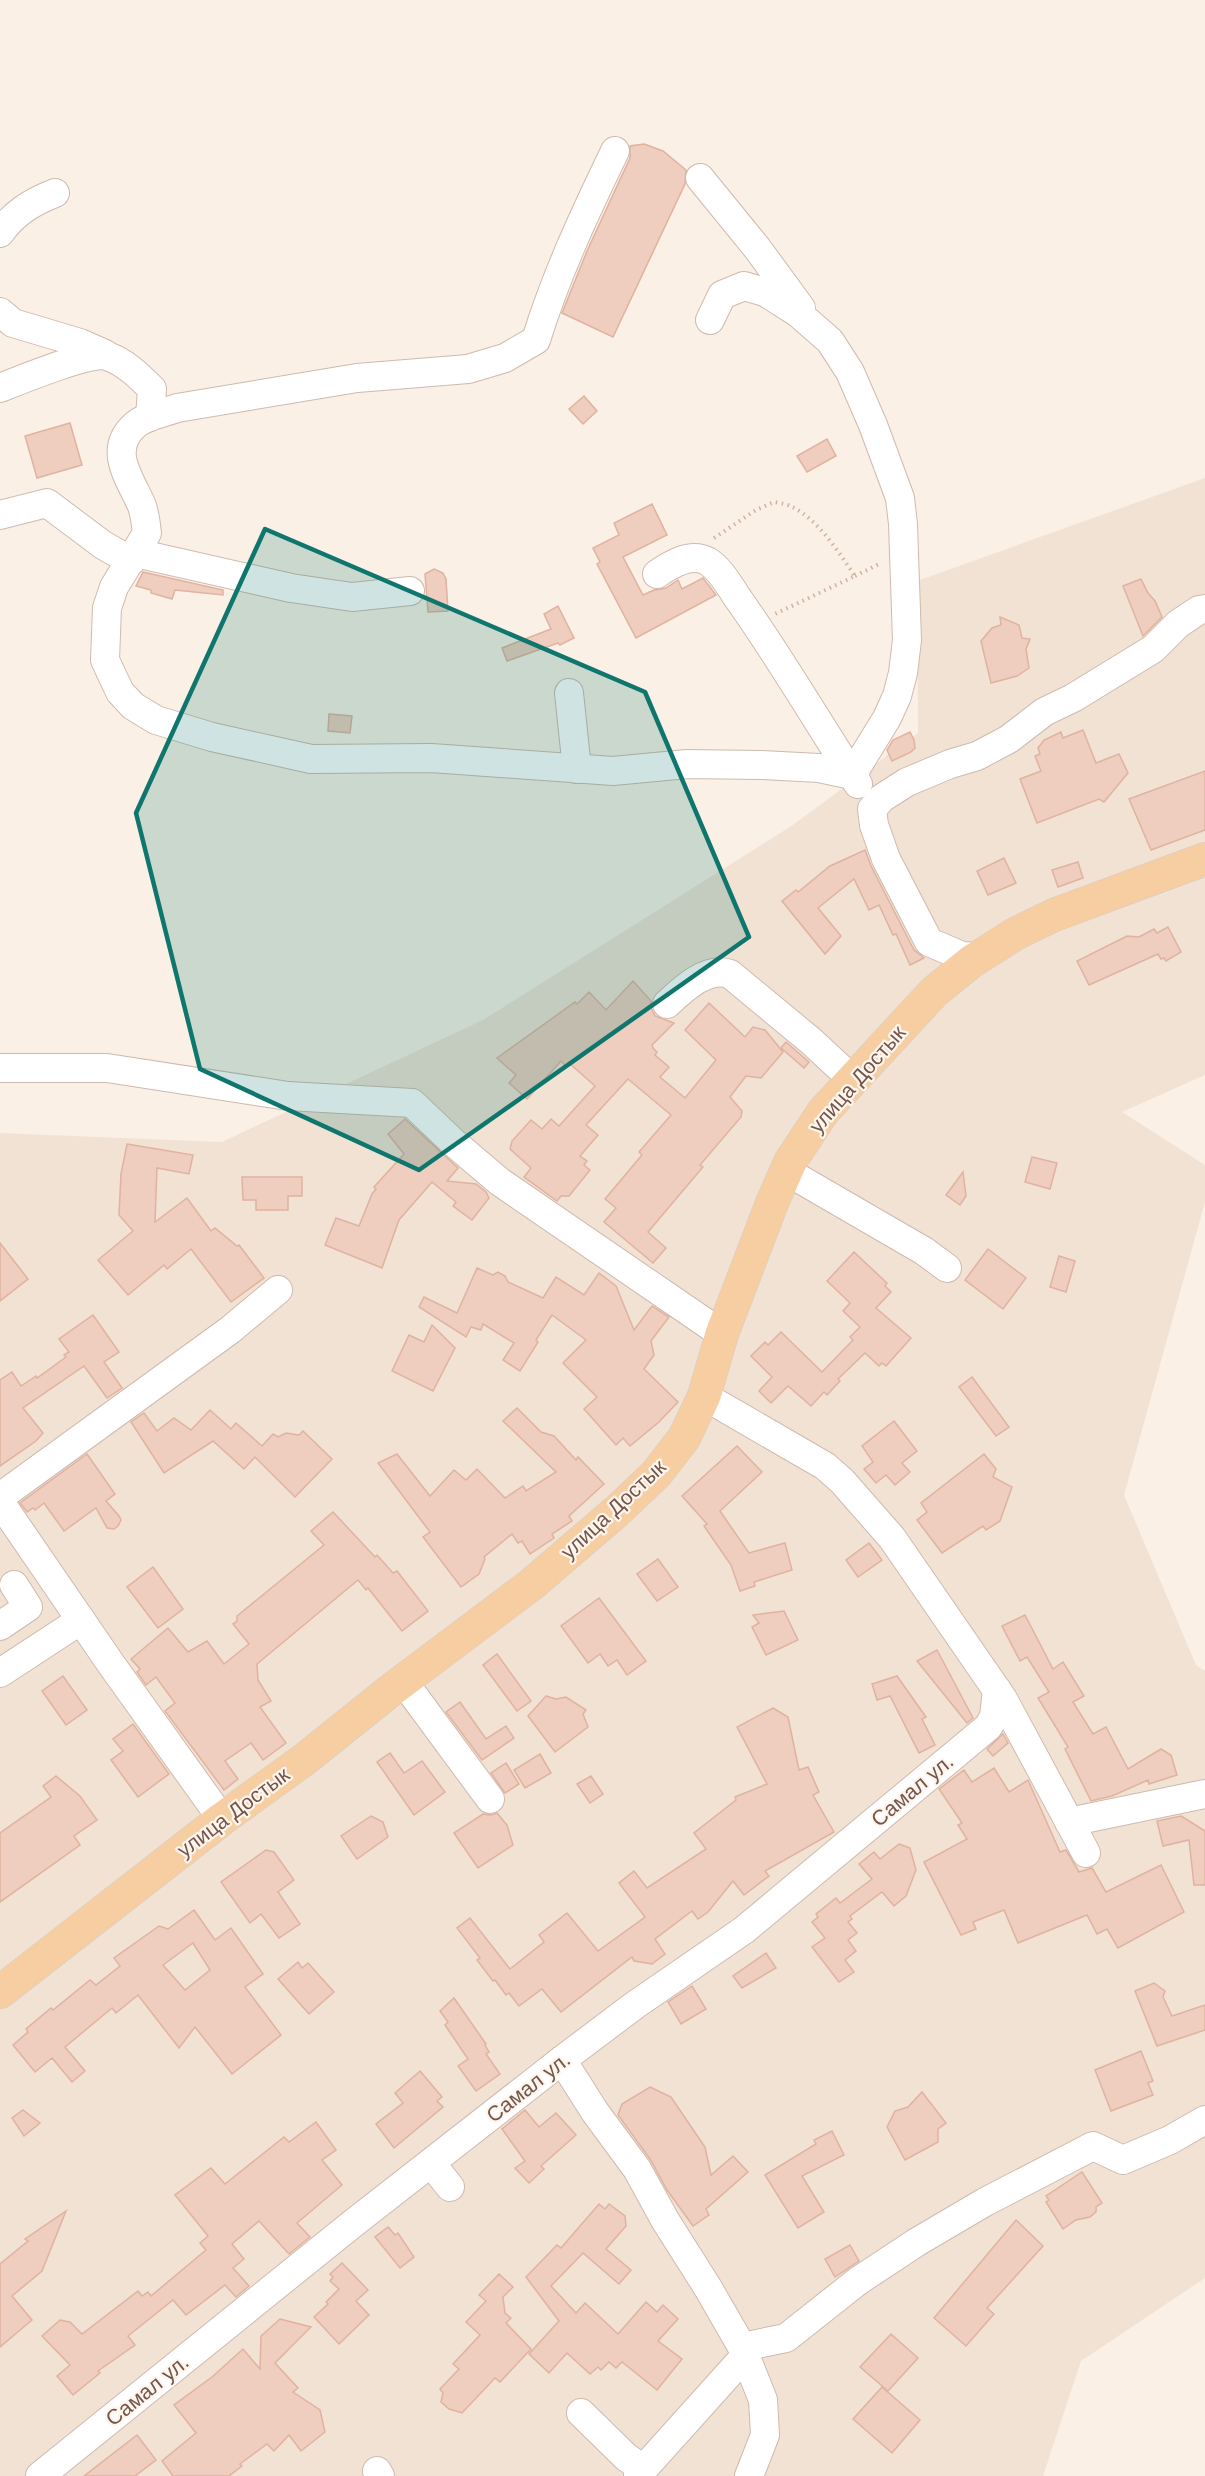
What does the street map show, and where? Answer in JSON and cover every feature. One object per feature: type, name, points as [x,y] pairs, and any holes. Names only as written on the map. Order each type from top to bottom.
[{"type":"main road","name":"улица Достык","points":[[0,1992],[222,1819],[305,1759],[531,1584],[625,1504],[656,1474],[684,1438],[704,1396],[722,1334],[786,1171],[823,1112],[934,992],[979,957],[1015,934],[1054,915],[1205,859]]},
{"type":"street","points":[[615,151],[547,303],[536,340],[505,357],[468,369],[357,378],[177,408],[135,425],[124,439],[121,451],[123,466],[141,504],[145,551],[114,587],[107,608],[105,660],[120,692],[133,705],[156,720],[212,737],[311,759],[431,758],[613,771],[687,764],[761,765],[819,768],[852,775]]},
{"type":"street","points":[[700,178],[749,238],[801,309],[830,341],[850,372],[873,425],[900,498],[907,640],[903,673],[897,696],[852,775]]},
{"type":"street","points":[[0,233],[18,212],[55,193]]},
{"type":"street","points":[[710,320],[722,295],[739,279],[746,268],[749,238]]},
{"type":"street","points":[[722,295],[744,286],[765,292],[798,313],[830,341]]},
{"type":"street","points":[[0,312],[13,323],[80,343],[136,372],[152,389],[150,417]]},
{"type":"street","points":[[0,388],[85,356],[106,355]]},
{"type":"street","points":[[0,515],[47,503],[103,545],[145,551],[279,585],[352,597],[410,591]]},
{"type":"street","points":[[657,574],[688,558],[706,561],[718,571],[755,623],[872,809],[874,825],[886,859],[929,942],[954,953],[979,957]]},
{"type":"street","points":[[872,809],[882,798],[907,782],[976,756],[1009,740],[1044,712],[1073,698],[1154,649],[1178,624],[1199,610],[1205,609]]},
{"type":"street","points":[[569,693],[577,769]]},
{"type":"street","points":[[667,1004],[685,987],[714,972],[730,974],[811,1041],[853,1080]]},
{"type":"street","points":[[0,1068],[107,1068],[288,1096],[412,1103],[500,1182],[722,1334]]},
{"type":"street","points":[[786,1171],[914,1245],[947,1268]]},
{"type":"street","points":[[222,1819],[1,1504],[230,1330],[278,1290]]},
{"type":"street","points":[[704,1396],[825,1466],[842,1481],[892,1538],[997,1690],[1086,1853]]},
{"type":"street","points":[[0,1626],[28,1607],[14,1585]]},
{"type":"street","points":[[0,1673],[81,1620]]},
{"type":"street","points":[[403,1681],[490,1799]]},
{"type":"street","name":"Самал ул.","points":[[40,2476],[351,2225],[562,2060],[635,2005],[744,1930],[988,1727],[994,1717],[997,1690]]},
{"type":"street","points":[[1069,1822],[1205,1794]]},
{"type":"street","points":[[562,2060],[637,2169],[743,2352],[764,2400],[765,2435],[749,2476]]},
{"type":"street","points":[[581,2413],[641,2472],[743,2352],[786,2338],[858,2281],[917,2242],[985,2202],[1093,2146],[1123,2160],[1205,2120]]},
{"type":"street","points":[[431,2163],[450,2187]]},
{"type":"path","points":[[688,558],[731,526],[774,502],[793,507],[812,521],[838,550],[855,576],[755,623]]},
{"type":"highlighted area","points":[[265,529],[645,692],[749,937],[419,1170],[200,1069],[136,813]]},
{"type":"shaded area","points":[[1205,478],[1205,1075],[1122,1112],[1205,1165],[1205,1202],[1124,1495],[1196,1665],[1205,1671],[1205,2278],[1081,2361],[1043,2476],[0,2476],[0,1133],[222,1142],[483,1020],[790,827],[918,733],[917,581]]},
{"type":"building","points":[[644,144],[663,151],[686,170],[685,184],[613,337],[562,313],[587,251],[630,158],[630,146]]},
{"type":"building","points":[[584,396],[597,411],[583,424],[569,409]]},
{"type":"building","points":[[70,423],[82,465],[37,478],[25,436]]},
{"type":"building","points":[[827,439],[836,456],[807,472],[797,456]]},
{"type":"building","points":[[652,504],[667,535],[623,557],[643,595],[666,588],[678,580],[682,589],[703,578],[716,595],[636,638],[597,564],[600,562],[593,548],[619,535],[614,523]]},
{"type":"building","points":[[434,569],[443,573],[446,579],[448,611],[428,612],[425,574]]},
{"type":"building","points":[[143,572],[223,590],[223,595],[175,590],[172,599],[151,593],[151,590],[136,586]]},
{"type":"building","points":[[1141,579],[1162,617],[1143,636],[1123,586]]},
{"type":"building","points":[[558,606],[574,638],[560,645],[558,643],[507,661],[502,648],[551,629],[544,614]]},
{"type":"building","points":[[1000,617],[1019,625],[1022,638],[1030,639],[1026,649],[1029,668],[1017,676],[991,683],[981,641],[992,628],[1001,625]]},
{"type":"building","points":[[329,714],[352,716],[350,733],[328,731]]},
{"type":"building","points":[[1083,730],[1096,763],[1119,754],[1128,773],[1104,802],[1099,799],[1037,823],[1020,779],[1041,771],[1035,756],[1040,754],[1038,748],[1044,740],[1061,732],[1063,738]]},
{"type":"building","points":[[910,732],[915,748],[892,761],[887,750],[893,740]]},
{"type":"building","points":[[1205,771],[1205,830],[1151,850],[1129,799]]},
{"type":"building","points":[[865,850],[914,950],[924,958],[910,965],[879,905],[869,910],[854,879],[818,908],[841,936],[825,954],[782,901],[796,890],[798,892],[830,866]]},
{"type":"building","points":[[1004,858],[1016,883],[988,895],[977,871]]},
{"type":"building","points":[[1078,862],[1083,878],[1058,887],[1052,870]]},
{"type":"building","points":[[1168,927],[1181,952],[1166,961],[1158,954],[1089,985],[1077,961],[1127,936],[1139,937],[1154,929],[1157,933]]},
{"type":"building","points":[[633,981],[651,1001],[651,1008],[655,1016],[674,1023],[652,1045],[657,1052],[655,1055],[669,1067],[660,1077],[685,1098],[716,1060],[685,1030],[709,1003],[745,1037],[753,1027],[765,1030],[783,1052],[761,1078],[746,1076],[730,1097],[742,1111],[741,1117],[700,1165],[703,1167],[648,1232],[666,1248],[653,1263],[604,1222],[616,1208],[605,1199],[642,1155],[639,1152],[671,1115],[628,1079],[586,1125],[598,1135],[580,1156],[587,1161],[584,1165],[590,1170],[569,1196],[561,1196],[557,1201],[524,1177],[531,1168],[510,1149],[512,1141],[531,1120],[542,1129],[551,1119],[559,1126],[595,1086],[569,1063],[566,1066],[561,1061],[527,1099],[509,1083],[516,1075],[497,1058],[575,1002],[577,1004],[589,992],[606,1010]]},
{"type":"building","points":[[786,1042],[809,1062],[804,1068],[781,1048]]},
{"type":"building","points":[[405,1119],[458,1168],[447,1181],[476,1184],[486,1192],[489,1198],[472,1220],[453,1206],[456,1202],[432,1182],[399,1220],[382,1268],[325,1245],[336,1218],[359,1226],[376,1189],[374,1187],[404,1154],[388,1134]]},
{"type":"building","points":[[127,1144],[193,1155],[189,1174],[157,1168],[155,1222],[187,1198],[211,1231],[215,1228],[237,1246],[239,1245],[264,1278],[231,1302],[191,1249],[167,1269],[164,1265],[128,1295],[98,1260],[133,1231],[119,1215],[121,1174]]},
{"type":"building","points":[[1032,1157],[1057,1163],[1050,1189],[1025,1182]]},
{"type":"building","points":[[963,1172],[966,1196],[960,1205],[946,1195]]},
{"type":"building","points":[[242,1177],[302,1177],[302,1196],[288,1196],[288,1210],[256,1210],[256,1200],[243,1200]]},
{"type":"building","points":[[0,1243],[28,1279],[0,1301]]},
{"type":"building","points":[[988,1249],[1026,1278],[1003,1309],[965,1280]]},
{"type":"building","points":[[854,1252],[887,1283],[885,1286],[891,1292],[876,1308],[911,1338],[886,1366],[882,1363],[879,1366],[865,1353],[838,1379],[840,1381],[827,1395],[824,1392],[811,1406],[788,1386],[771,1403],[759,1391],[772,1377],[751,1356],[765,1342],[768,1345],[781,1332],[822,1372],[853,1340],[850,1337],[860,1327],[843,1311],[850,1303],[827,1281]]},
{"type":"building","points":[[1059,1256],[1075,1261],[1066,1292],[1050,1287]]},
{"type":"building","points":[[477,1268],[493,1275],[498,1272],[505,1276],[508,1282],[543,1298],[556,1277],[584,1295],[599,1273],[616,1286],[634,1330],[652,1306],[669,1317],[651,1341],[654,1355],[644,1369],[678,1402],[659,1422],[630,1446],[623,1438],[616,1445],[584,1409],[597,1397],[563,1363],[586,1340],[552,1315],[520,1371],[503,1360],[514,1343],[483,1324],[481,1330],[471,1327],[466,1337],[419,1307],[424,1297],[457,1313]]},
{"type":"building","points":[[93,1315],[119,1352],[104,1362],[122,1388],[107,1398],[84,1366],[23,1408],[43,1433],[36,1441],[0,1466],[0,1380],[12,1372],[21,1386],[36,1376],[37,1378],[66,1357],[64,1355],[69,1352],[59,1339]]},
{"type":"building","points":[[432,1325],[455,1348],[433,1391],[392,1371],[409,1335],[424,1342]]},
{"type":"building","points":[[972,1377],[1009,1427],[996,1436],[959,1387]]},
{"type":"building","points":[[517,1408],[541,1432],[554,1436],[576,1460],[578,1457],[604,1484],[569,1516],[572,1521],[552,1534],[554,1538],[530,1554],[522,1541],[518,1543],[512,1534],[484,1557],[479,1574],[461,1587],[423,1537],[430,1532],[378,1463],[397,1454],[430,1496],[454,1470],[466,1480],[477,1469],[505,1498],[523,1486],[526,1491],[556,1472],[503,1421]]},
{"type":"building","points":[[210,1410],[231,1429],[236,1423],[262,1446],[273,1434],[278,1437],[286,1433],[299,1435],[303,1431],[332,1459],[295,1497],[255,1457],[244,1469],[213,1441],[164,1473],[131,1422],[144,1413],[157,1431],[174,1418],[191,1430]]},
{"type":"building","points":[[894,1421],[917,1451],[902,1463],[910,1472],[895,1485],[886,1475],[876,1483],[864,1469],[873,1462],[862,1446]]},
{"type":"building","points":[[737,1446],[762,1472],[720,1511],[749,1553],[785,1543],[792,1570],[754,1582],[755,1586],[740,1591],[731,1565],[704,1526],[707,1524],[682,1496]]},
{"type":"building","points":[[87,1454],[115,1494],[106,1501],[121,1520],[118,1526],[114,1529],[107,1528],[96,1508],[64,1531],[44,1503],[35,1510],[33,1508],[27,1512],[20,1503]]},
{"type":"building","points":[[984,1454],[996,1469],[993,1477],[1012,1487],[1000,1521],[986,1530],[983,1526],[942,1553],[917,1520],[927,1512],[921,1503]]},
{"type":"building","points":[[333,1512],[375,1557],[377,1555],[393,1573],[397,1571],[428,1611],[402,1631],[368,1588],[366,1590],[358,1580],[257,1664],[258,1680],[271,1701],[260,1707],[286,1743],[263,1760],[251,1743],[225,1761],[238,1779],[224,1790],[165,1711],[175,1703],[156,1677],[146,1685],[137,1672],[140,1669],[131,1659],[168,1628],[188,1652],[207,1641],[224,1664],[249,1644],[233,1624],[237,1621],[237,1616],[324,1545],[311,1531]]},
{"type":"building","points":[[869,1543],[882,1560],[858,1577],[846,1560]]},
{"type":"building","points":[[658,1559],[678,1587],[657,1601],[637,1574]]},
{"type":"building","points":[[153,1567],[183,1609],[158,1628],[127,1587]]},
{"type":"building","points":[[599,1598],[646,1661],[627,1675],[617,1660],[608,1666],[600,1654],[588,1663],[561,1626]]},
{"type":"building","points":[[784,1611],[798,1640],[766,1655],[752,1627],[759,1623],[753,1615]]},
{"type":"building","points":[[1025,1615],[1053,1669],[1063,1662],[1084,1696],[1073,1702],[1093,1734],[1106,1727],[1128,1769],[1161,1749],[1171,1755],[1177,1775],[1149,1784],[1148,1780],[1112,1796],[1091,1801],[1065,1749],[1068,1747],[1038,1698],[1049,1692],[1027,1657],[1020,1661],[1002,1626]]},
{"type":"building","points":[[937,1650],[973,1718],[967,1723],[917,1661]]},
{"type":"building","points":[[497,1654],[531,1701],[517,1711],[483,1665]]},
{"type":"building","points":[[63,1676],[87,1710],[66,1725],[42,1691]]},
{"type":"building","points":[[897,1676],[926,1717],[922,1719],[935,1745],[919,1753],[890,1696],[877,1700],[872,1684]]},
{"type":"building","points":[[546,1696],[556,1699],[566,1697],[586,1710],[583,1714],[588,1727],[555,1752],[528,1716]]},
{"type":"building","points":[[460,1702],[486,1739],[506,1726],[514,1738],[482,1760],[446,1712]]},
{"type":"building","points":[[773,1708],[788,1717],[799,1770],[808,1767],[819,1792],[813,1795],[834,1832],[765,1871],[769,1876],[744,1895],[733,1881],[708,1912],[698,1919],[692,1911],[655,1939],[665,1954],[652,1964],[634,1961],[632,1957],[561,2012],[542,1989],[519,2006],[509,1993],[506,1995],[477,1960],[480,1958],[457,1928],[470,1918],[510,1969],[544,1942],[539,1935],[567,1913],[598,1951],[645,1917],[619,1883],[634,1871],[647,1888],[706,1849],[694,1833],[736,1800],[735,1797],[767,1784],[737,1727]]},
{"type":"building","points":[[133,1724],[169,1774],[138,1797],[111,1760],[123,1751],[113,1739]]},
{"type":"building","points":[[1003,1734],[1008,1743],[993,1756],[987,1749]]},
{"type":"building","points":[[390,1753],[404,1773],[422,1761],[445,1792],[414,1815],[377,1762]]},
{"type":"building","points":[[540,1754],[551,1773],[525,1788],[514,1770]]},
{"type":"building","points":[[506,1763],[519,1784],[505,1793],[491,1773]]},
{"type":"building","points":[[994,1768],[1009,1792],[1028,1780],[1060,1852],[1066,1850],[1079,1872],[1092,1868],[1106,1892],[1161,1865],[1184,1912],[1118,1948],[1107,1929],[1097,1934],[1087,1915],[1018,1943],[1004,1910],[973,1922],[976,1929],[961,1935],[924,1862],[967,1839],[958,1825],[962,1823],[939,1789],[964,1770],[972,1782]]},
{"type":"building","points":[[56,1776],[80,1796],[97,1820],[74,1836],[80,1845],[0,1902],[0,1833],[51,1797],[43,1786]]},
{"type":"building","points":[[591,1776],[603,1794],[590,1803],[577,1784]]},
{"type":"building","points":[[497,1813],[507,1825],[513,1845],[478,1868],[454,1833],[483,1814]]},
{"type":"building","points":[[371,1816],[383,1822],[388,1837],[357,1859],[341,1836]]},
{"type":"building","points":[[1181,1816],[1205,1831],[1205,1885],[1194,1885],[1189,1840],[1163,1846],[1157,1821]]},
{"type":"building","points":[[899,1844],[910,1848],[916,1870],[906,1896],[894,1906],[882,1892],[850,1916],[852,1919],[848,1922],[857,1933],[848,1940],[856,1951],[845,1960],[854,1972],[839,1982],[812,1947],[825,1938],[812,1922],[818,1917],[816,1914],[836,1898],[840,1903],[872,1879],[859,1864],[874,1852],[880,1859]]},
{"type":"building","points":[[266,1850],[274,1852],[294,1880],[278,1892],[300,1924],[279,1938],[261,1914],[250,1923],[221,1882]]},
{"type":"building","points":[[194,1910],[215,1940],[231,1928],[263,1974],[245,1987],[281,2035],[232,2074],[195,2027],[179,2048],[138,1995],[116,2013],[112,2008],[65,2047],[85,2071],[72,2082],[52,2058],[35,2072],[13,2045],[28,2032],[26,2029],[90,1980],[96,1985],[120,1966],[114,1958],[159,1926],[168,1929]],"holes":[[[193,1943],[210,1970],[185,1990],[163,1965]]]},
{"type":"building","points":[[766,1953],[776,1968],[742,1988],[733,1976]]},
{"type":"building","points":[[298,1962],[302,1968],[308,1963],[334,1992],[309,2014],[278,1979]]},
{"type":"building","points":[[1154,1983],[1165,1991],[1163,1997],[1172,2016],[1205,2005],[1205,2030],[1157,2046],[1135,1991]]},
{"type":"building","points":[[692,1986],[706,2009],[681,2024],[668,2002]]},
{"type":"building","points":[[454,1998],[486,2044],[489,2052],[486,2054],[500,2074],[476,2091],[458,2066],[468,2059],[445,2025],[448,2022],[440,2011]]},
{"type":"building","points":[[1141,2051],[1153,2081],[1148,2083],[1153,2095],[1111,2111],[1095,2070]]},
{"type":"building","points":[[420,2071],[442,2097],[437,2101],[443,2107],[394,2148],[376,2124],[403,2103],[395,2093]]},
{"type":"building","points":[[650,2087],[671,2097],[705,2147],[711,2175],[733,2156],[748,2172],[706,2209],[709,2215],[693,2226],[667,2190],[650,2159],[618,2115],[622,2104]]},
{"type":"building","points":[[922,2092],[946,2123],[938,2129],[938,2142],[905,2160],[887,2127],[895,2111],[908,2107]]},
{"type":"building","points":[[23,2110],[40,2123],[24,2136],[12,2118]]},
{"type":"building","points":[[525,2110],[539,2127],[556,2113],[576,2135],[541,2166],[544,2169],[529,2183],[515,2168],[525,2161],[502,2129]]},
{"type":"building","points":[[316,2122],[336,2150],[322,2160],[342,2185],[297,2223],[310,2237],[289,2254],[259,2221],[232,2244],[244,2259],[233,2268],[249,2286],[236,2297],[225,2285],[186,2315],[173,2300],[128,2336],[135,2345],[98,2371],[100,2373],[73,2395],[57,2376],[70,2365],[42,2336],[60,2320],[70,2322],[82,2334],[138,2291],[142,2296],[148,2292],[151,2296],[206,2250],[200,2243],[208,2236],[175,2195],[211,2168],[225,2184],[284,2137],[289,2142]]},
{"type":"building","points":[[832,2131],[844,2155],[802,2176],[824,2212],[798,2228],[765,2175],[816,2144],[814,2140]]},
{"type":"building","points":[[1082,2172],[1102,2203],[1096,2207],[1096,2212],[1090,2217],[1076,2220],[1063,2229],[1046,2202],[1049,2200],[1046,2196]]},
{"type":"building","points":[[599,2204],[605,2209],[609,2204],[625,2216],[626,2226],[606,2249],[631,2270],[619,2284],[583,2253],[551,2286],[576,2313],[585,2303],[618,2334],[646,2302],[657,2312],[663,2305],[678,2319],[658,2341],[682,2359],[657,2390],[622,2362],[616,2368],[609,2362],[601,2370],[598,2367],[590,2374],[567,2353],[549,2373],[529,2354],[559,2321],[526,2277],[557,2245],[561,2248]]},
{"type":"building","points":[[66,2211],[42,2271],[12,2296],[32,2320],[0,2347],[0,2264],[28,2241],[25,2239]]},
{"type":"building","points":[[1016,2220],[1043,2246],[987,2308],[994,2314],[966,2346],[934,2318]]},
{"type":"building","points":[[388,2227],[395,2235],[398,2233],[414,2257],[400,2268],[375,2237]]},
{"type":"building","points":[[850,2245],[859,2261],[835,2277],[825,2259]]},
{"type":"building","points":[[342,2263],[368,2290],[356,2301],[369,2315],[339,2344],[314,2317],[339,2289],[330,2281],[333,2277],[330,2274]]},
{"type":"building","points":[[499,2274],[513,2287],[503,2297],[505,2313],[511,2318],[506,2323],[531,2349],[500,2382],[495,2378],[462,2413],[449,2409],[441,2402],[443,2393],[440,2389],[459,2369],[453,2364],[480,2335],[466,2322],[486,2301],[479,2295]]},
{"type":"building","points":[[280,2319],[311,2327],[275,2363],[298,2388],[293,2392],[320,2410],[325,2432],[301,2451],[289,2435],[274,2451],[267,2444],[240,2464],[242,2466],[229,2476],[173,2476],[162,2461],[196,2433],[174,2405],[212,2377],[243,2349],[260,2369],[261,2336]]},
{"type":"building","points":[[891,2334],[918,2358],[888,2391],[860,2367]]},
{"type":"building","points":[[882,2387],[920,2420],[892,2453],[853,2419]]},
{"type":"building","points":[[137,2435],[156,2460],[135,2476],[84,2476]]}]
